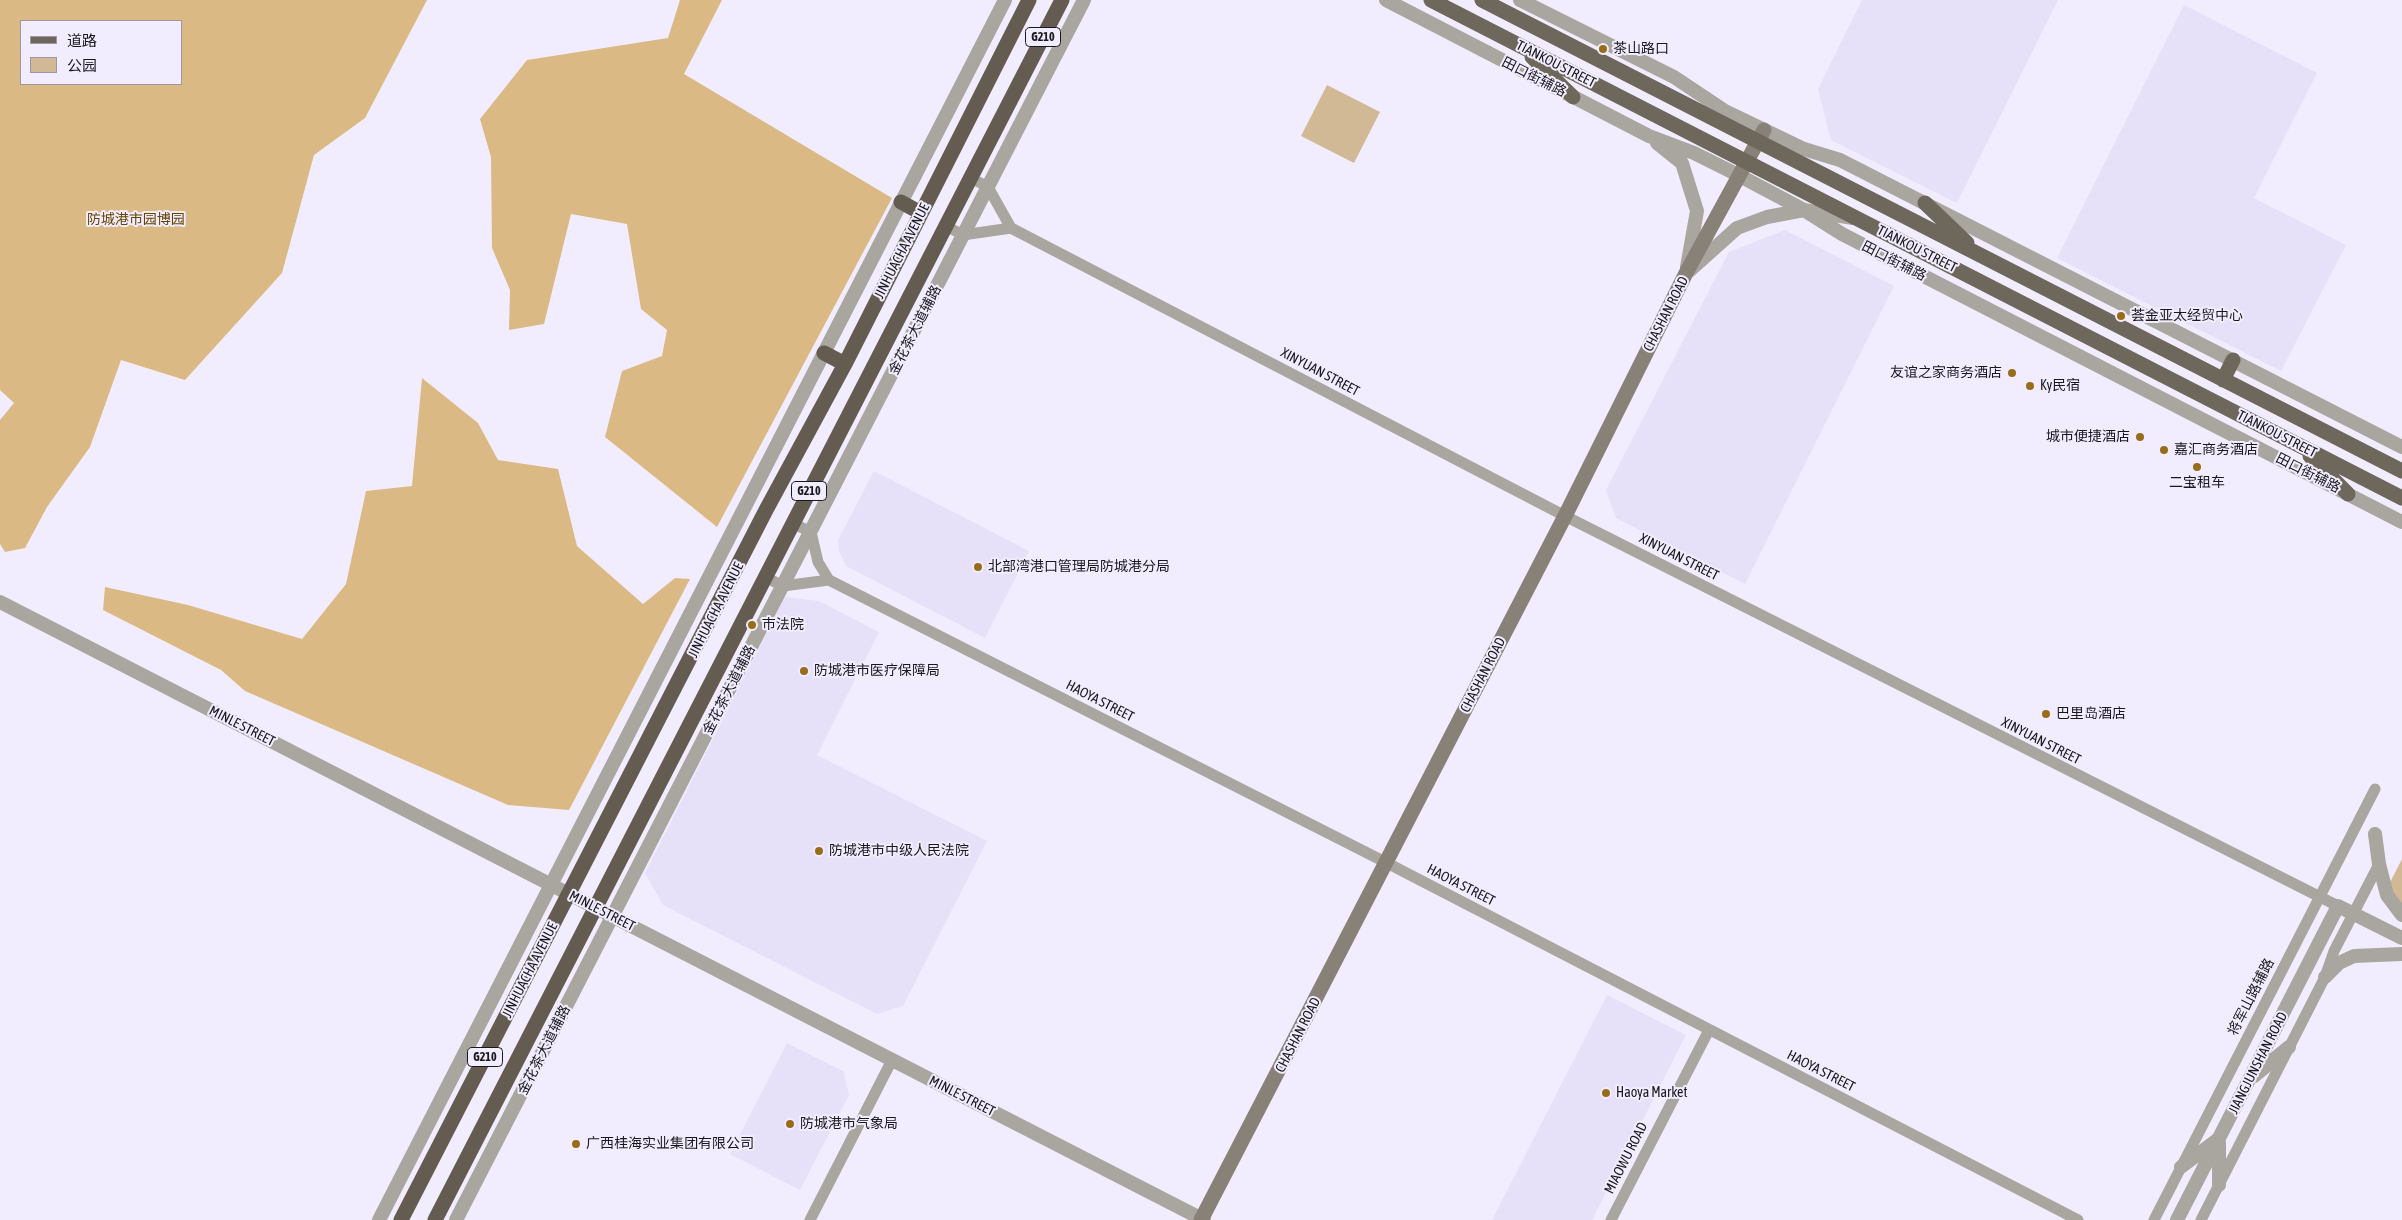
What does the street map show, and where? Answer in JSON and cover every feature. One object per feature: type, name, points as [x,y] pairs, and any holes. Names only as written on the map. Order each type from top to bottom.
[{"type":"highway","name":"JINHUACHA AVENUE","points":[[401,1220],[845,364],[1029,0]]},
{"type":"highway","name":"JINHUACHA AVENUE","points":[[435,1220],[1062,0]]},
{"type":"highway","points":[[901,202],[921,213]]},
{"type":"highway","points":[[824,353],[845,364]]},
{"type":"main road","name":"TIANKOU STREET","points":[[1431,0],[2402,498]]},
{"type":"main road","name":"TIANKOU STREET","points":[[1482,0],[1762,136],[1979,254],[2402,471]]},
{"type":"main road","points":[[1520,46],[1573,97]]},
{"type":"main road","name":"CHASHAN ROAD","points":[[1202,1220],[1565,516],[1686,273],[1762,136]]},
{"type":"main road","points":[[1925,203],[1979,254]]},
{"type":"main road","points":[[2223,380],[2233,360]]},
{"type":"main road","points":[[2301,446],[2348,494]]},
{"type":"street","points":[[379,1220],[1005,0]]},
{"type":"street","name":"金花茶大道辅路","points":[[456,1220],[1084,0]]},
{"type":"street","name":"田口街辅路","points":[[1386,0],[1649,136],[1694,153],[1740,176],[1804,210],[1850,238],[2402,522]]},
{"type":"street","points":[[1520,0],[1674,77],[1762,136],[1840,160],[2402,447]]},
{"type":"street","points":[[1649,136],[1682,163],[1697,211],[1686,273]]},
{"type":"street","points":[[946,226],[964,235],[1011,228],[988,187],[971,178]]},
{"type":"street","points":[[1686,273],[1737,228],[1767,217],[1804,210],[1858,219]]},
{"type":"street","name":"XINYUAN STREET","points":[[1011,228],[1565,516],[2338,906]]},
{"type":"street","points":[[765,577],[783,586],[829,580],[818,562],[811,532],[792,523]]},
{"type":"street","points":[[721,553],[740,564]]},
{"type":"street","name":"HAOYA STREET","points":[[829,580],[1387,863],[2078,1220]]},
{"type":"street","name":"MINLE STREET","points":[[0,602],[1202,1220]]},
{"type":"street","name":"将军山路辅路","points":[[2154,1218],[2182,1167],[2375,789]]},
{"type":"street","points":[[2376,834],[2379,864],[2387,895],[2402,915]]},
{"type":"street","points":[[2201,1220],[2325,977],[2334,950],[2379,864]]},
{"type":"street","points":[[2338,906],[2402,938]]},
{"type":"street","name":"JIANGJUNSHAN ROAD","points":[[2177,1220],[2338,906]]},
{"type":"street","points":[[2325,977],[2339,963],[2354,956],[2402,954]]},
{"type":"street","name":"MIAOWU ROAD","points":[[1611,1220],[1709,1030]]},
{"type":"street","points":[[2249,1080],[2289,1047]]},
{"type":"street","points":[[810,1220],[892,1060]]},
{"type":"street","points":[[2182,1167],[2219,1138]]},
{"type":"street","points":[[2218,1185],[2219,1138]]},
{"type":"shaded area","points":[[1862,0],[2058,0],[1957,203],[1831,140],[1818,89]]},
{"type":"shaded area","name":"荟金亚太经贸中心","points":[[2184,5],[2317,73],[2254,198],[2346,245],[2281,371],[2057,258]]},
{"type":"shaded area","points":[[1785,230],[1894,286],[1745,584],[1616,518],[1606,490],[1729,252]]},
{"type":"shaded area","points":[[874,471],[1029,551],[985,638],[846,566],[839,551],[838,540]]},
{"type":"shaded area","name":"防城港市中级人民法院","points":[[785,597],[819,601],[879,632],[817,755],[987,841],[903,1006],[877,1014],[663,905],[645,873]]},
{"type":"shaded area","name":"Haoya Market","points":[[1607,995],[1686,1035],[1592,1220],[1492,1220]]},
{"type":"shaded area","name":"防城港市气象局","points":[[787,1043],[843,1071],[849,1095],[800,1190],[730,1154]]},
{"type":"green space","name":"防城港市园博园","points":[[0,0],[427,0],[365,118],[314,155],[282,273],[185,380],[121,360],[90,447],[47,507],[25,548],[5,552],[0,544],[0,420],[14,403],[0,390]]},
{"type":"green space","points":[[680,0],[722,0],[684,74],[892,198],[717,527],[605,437],[622,371],[662,356],[667,330],[641,309],[627,224],[571,214],[544,324],[509,330],[510,290],[492,248],[491,157],[480,119],[527,60],[668,38]]},
{"type":"green space","points":[[1327,85],[1380,112],[1354,163],[1301,136]]},
{"type":"green space","points":[[422,378],[478,423],[498,460],[558,469],[577,546],[643,604],[675,578],[690,579],[569,810],[508,805],[245,691],[221,670],[103,610],[105,587],[188,605],[302,639],[346,584],[366,491],[412,486]]},
{"type":"green space","points":[[2402,859],[2402,906],[2383,896]]},
{"type":"place","name":"茶山路口","points":[[1603,49]]},
{"type":"place","name":"荟金亚太经贸中心","points":[[2121,316]]},
{"type":"place","name":"友谊之家商务酒店","points":[[2012,373]]},
{"type":"place","name":"Ky民宿","points":[[2030,386]]},
{"type":"place","name":"城市便捷酒店","points":[[2140,437]]},
{"type":"place","name":"嘉汇商务酒店","points":[[2164,450]]},
{"type":"place","name":"二宝租车","points":[[2197,467]]},
{"type":"place","name":"北部湾港口管理局防城港分局","points":[[978,567]]},
{"type":"place","name":"巿法院","points":[[752,625]]},
{"type":"place","name":"防城港市医疗保障局","points":[[804,671]]},
{"type":"place","name":"巴里岛酒店","points":[[2046,714]]},
{"type":"place","name":"防城港市中级人民法院","points":[[819,851]]},
{"type":"place","name":"Haoya Market","points":[[1606,1093]]},
{"type":"place","name":"防城港市气象局","points":[[790,1124]]},
{"type":"place","name":"广西桂海实业集团有限公司","points":[[576,1144]]}]
